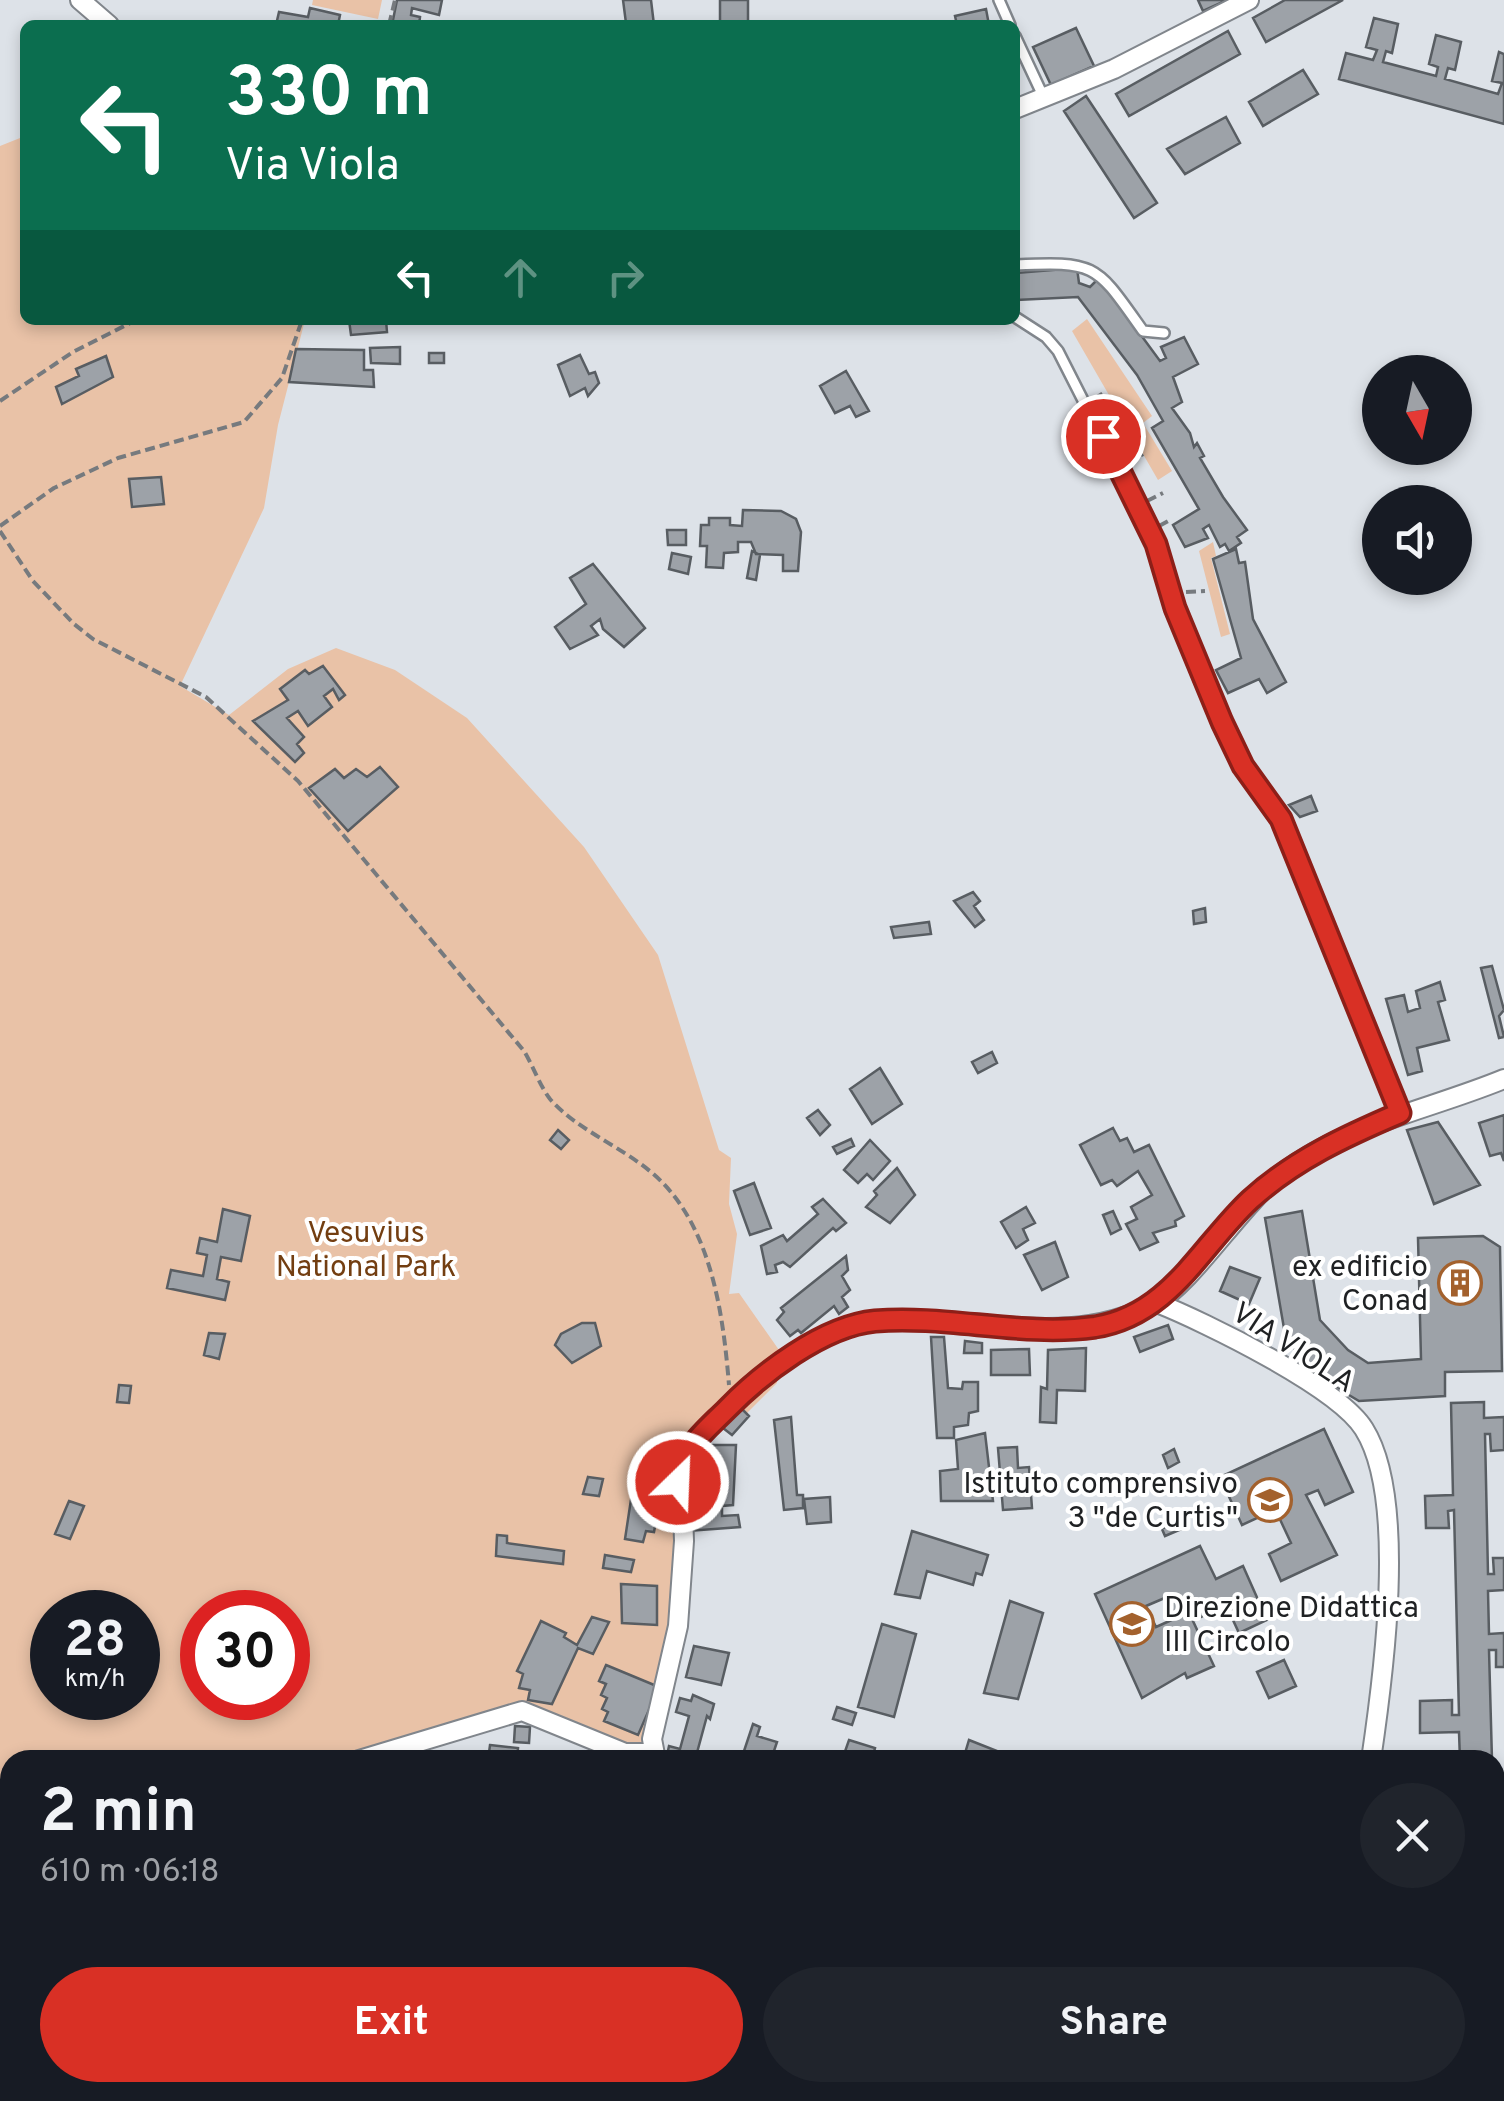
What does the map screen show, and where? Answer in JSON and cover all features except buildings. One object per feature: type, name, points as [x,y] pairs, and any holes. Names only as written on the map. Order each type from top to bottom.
[{"type":"street","points":[[80,0],[103,20]]},
{"type":"street","points":[[1020,107],[1114,69],[1248,0]]},
{"type":"street","points":[[655,1750],[678,1626],[684,1540],[681,1456],[731,1405],[781,1363],[815,1342],[870,1322],[933,1321],[1036,1330],[1098,1326],[1158,1303],[1248,1202],[1284,1172],[1337,1140],[1400,1113],[1504,1079]]},
{"type":"street","name":"VIA VIOLA","points":[[1158,1303],[1198,1319],[1299,1376],[1362,1426],[1379,1461],[1387,1564],[1384,1673],[1372,1750]]},
{"type":"street","points":[[392,1750],[522,1711],[621,1750]]},
{"type":"lane","points":[[1020,47],[1044,98]]},
{"type":"lane","points":[[1020,265],[1072,262],[1102,274],[1143,331],[1164,333]]},
{"type":"lane","points":[[1020,320],[1046,337],[1058,351],[1138,505],[1243,766],[1281,819],[1400,1113]]},
{"type":"path","points":[[0,401],[73,352],[126,325]]},
{"type":"path","points":[[300,325],[282,378],[244,422],[118,458],[54,488],[0,528],[43,593],[74,624],[92,639],[206,696],[298,782],[524,1052],[548,1097],[653,1174],[668,1190],[690,1222],[715,1286],[731,1405]]},
{"type":"path","points":[[1120,468],[1144,454]]},
{"type":"path","points":[[1138,505],[1163,492]]},
{"type":"path","points":[[1171,594],[1205,590]]},
{"type":"green space","points":[[313,0],[382,0],[378,19],[312,5]]},
{"type":"green space","name":"Vesuvius National Park","points":[[20,138],[20,325],[304,325],[278,425],[264,508],[180,686],[229,715],[288,669],[336,648],[395,670],[467,718],[584,847],[658,955],[719,1150],[731,1158],[729,1204],[737,1234],[729,1294],[739,1293],[779,1350],[777,1383],[747,1413],[739,1408],[694,1460],[687,1477],[658,1747],[617,1750],[575,1728],[515,1721],[414,1750],[0,1750],[0,146]]},
{"type":"green space","points":[[1087,319],[1152,416],[1143,423],[1172,471],[1158,480],[1072,331]]},
{"type":"green space","points":[[1213,542],[1216,556],[1211,558],[1230,634],[1221,637],[1199,551]]},
{"type":"place","name":"ex edificio Conad","points":[[1460,1283]]},
{"type":"place","name":"Istituto comprensivo 3 \"de Curtis\"","points":[[1270,1500]]},
{"type":"place","name":"Direzione Didattica III Circolo","points":[[1132,1624]]},
{"type":"route","points":[[678,1482],[681,1456],[764,1373],[815,1342],[870,1322],[933,1321],[1036,1330],[1098,1326],[1158,1303],[1248,1202],[1284,1172],[1337,1140],[1400,1113],[1281,819],[1243,766],[1222,722],[1175,608],[1156,544],[1103,436]]}]
